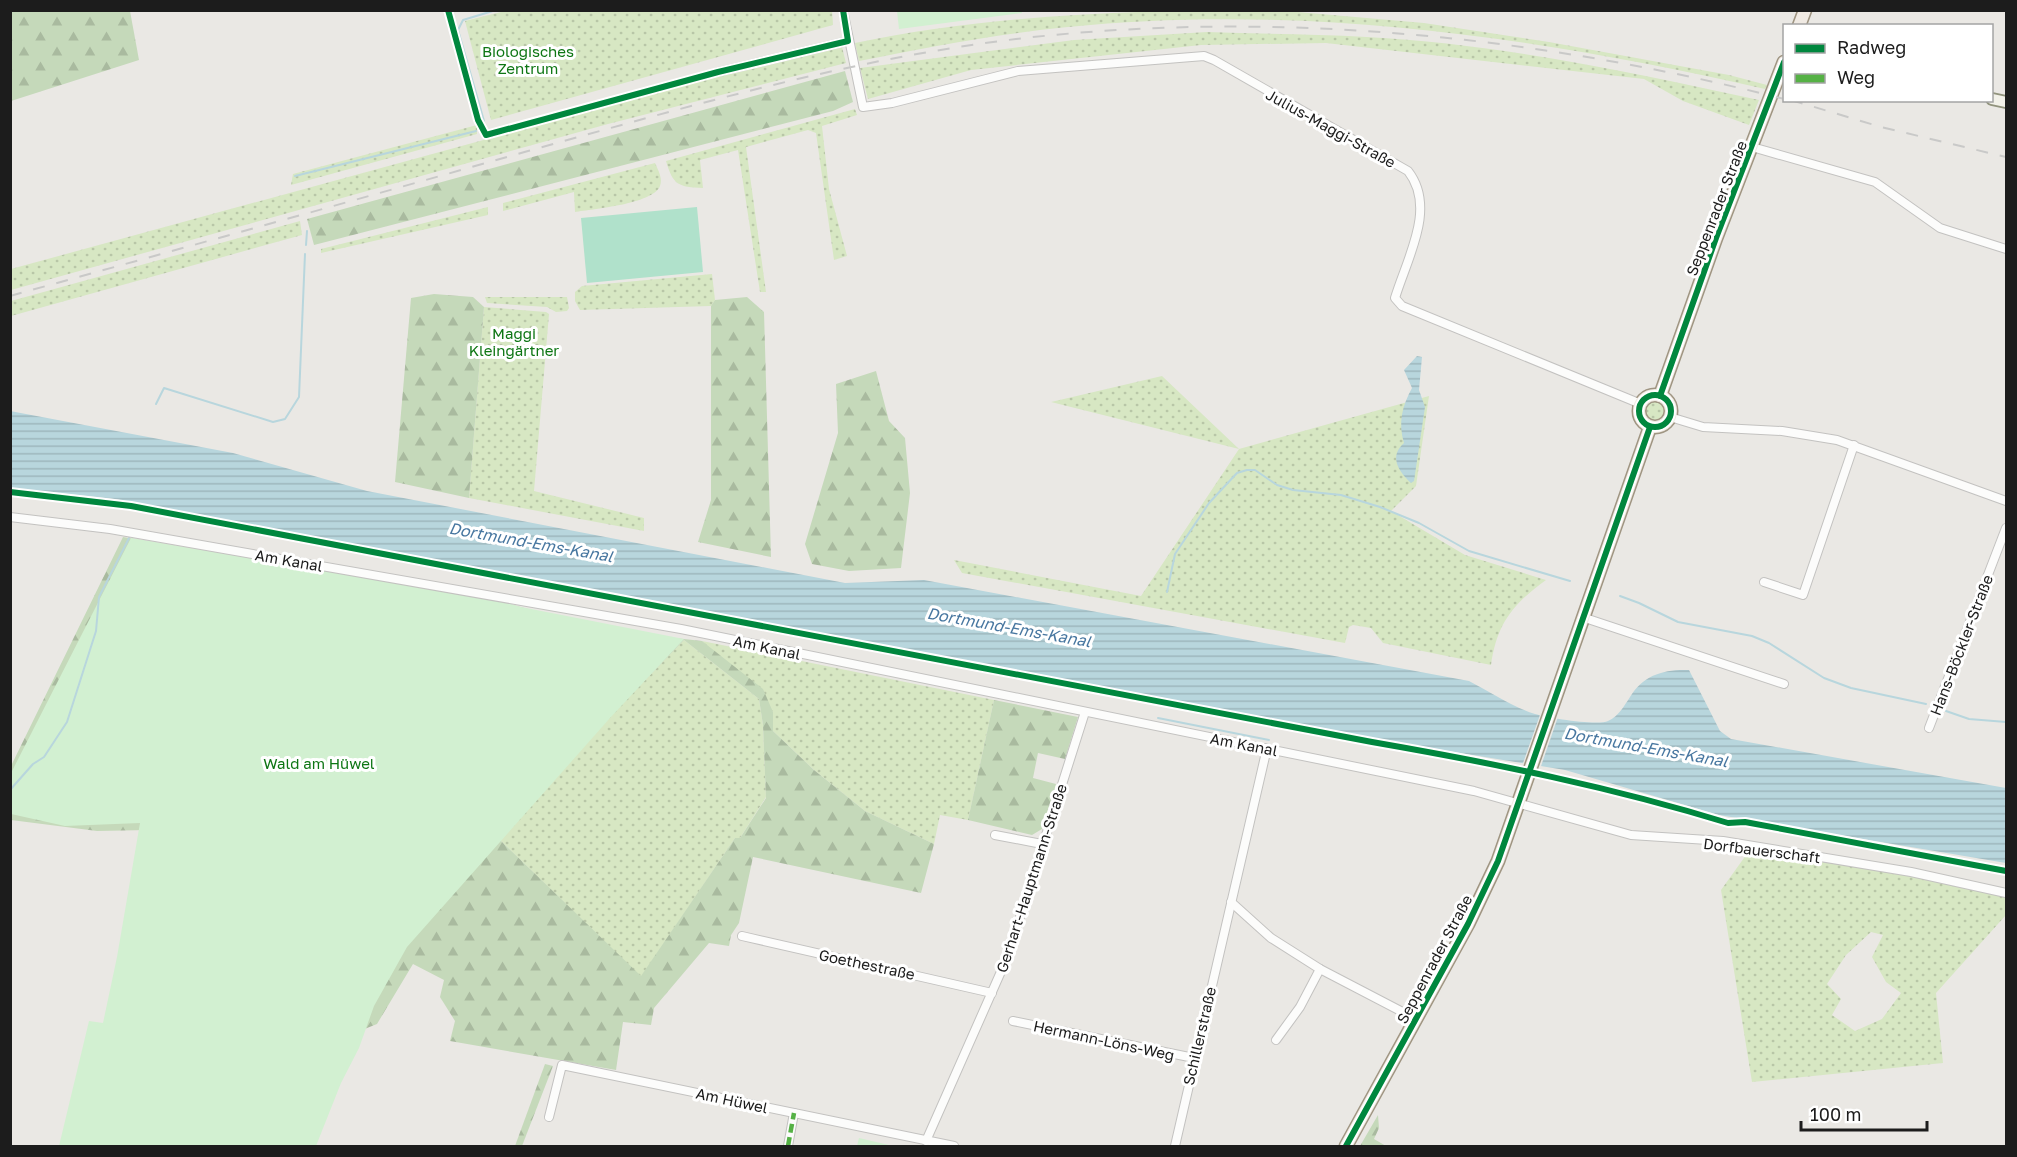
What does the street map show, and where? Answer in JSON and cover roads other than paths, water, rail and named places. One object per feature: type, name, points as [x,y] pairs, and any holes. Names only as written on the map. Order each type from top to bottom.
[{"type":"main road","name":"Seppenrader Straße","points":[[1660,396],[1783,67]]},
{"type":"main road","points":[[1660,396],[1670,404],[1670,417],[1662,426],[1650,427],[1640,417],[1641,404],[1649,397],[1660,396]]},
{"type":"main road","points":[[1582,618],[1650,427]]},
{"type":"main road","name":"Seppenrader Straße","points":[[1346,1146],[1493,872],[1582,618]]},
{"type":"street","points":[[718,72],[848,41],[843,10]]},
{"type":"street","name":"Julius-Maggi-Straße","points":[[848,41],[863,107],[892,104],[1018,71],[1204,56],[1408,171],[1418,183],[1422,202],[1420,218],[1395,298],[1402,306],[1641,404]]},
{"type":"street","points":[[1752,147],[1875,182],[1940,228],[2007,249]]},
{"type":"street","points":[[1670,417],[1692,425],[1782,431],[1854,445],[2007,501]]},
{"type":"street","points":[[1764,582],[1803,595],[1854,445]]},
{"type":"street","name":"Am Kanal","points":[[10,517],[110,529],[681,629],[1267,748],[1474,791],[1519,803]]},
{"type":"street","name":"Hans-Böckler-Straße","points":[[1929,728],[2007,528]]},
{"type":"street","points":[[1582,618],[1784,684]]},
{"type":"street","name":"Gerhart-Hauptmann-Straße","points":[[926,1141],[1007,958],[1085,712]]},
{"type":"street","points":[[1267,748],[1232,902],[1270,938],[1320,969],[1416,1019]]},
{"type":"street","name":"Dorfbauerschaft","points":[[1519,803],[1631,836],[1723,842],[1911,872],[2007,893]]},
{"type":"street","points":[[995,835],[1042,844]]},
{"type":"street","name":"Schillerstraße","points":[[1174,1146],[1232,902]]},
{"type":"street","name":"Goethestraße","points":[[742,936],[992,993]]},
{"type":"street","points":[[1276,1040],[1300,1007],[1320,969]]},
{"type":"street","name":"Hermann-Löns-Weg","points":[[1013,1021],[1194,1058]]},
{"type":"street","name":"Am Hüwel","points":[[549,1117],[562,1065],[954,1146]]},
{"type":"street","points":[[788,1146],[794,1113]]},
{"type":"water","points":[[1417,356],[1422,357],[1419,390],[1425,407],[1414,481],[1411,483],[1402,474],[1396,458],[1399,448],[1404,443],[1401,428],[1402,415],[1412,388],[1404,370]]},
{"type":"water","name":"Dortmund-Ems-Kanal","points":[[10,411],[233,453],[367,491],[845,583],[924,580],[1469,681],[1510,703],[1541,716],[1594,723],[1608,721],[1618,714],[1641,683],[1663,672],[1689,670],[1720,731],[1731,739],[2006,788],[2006,863],[1719,815],[1565,770],[1369,738],[115,499],[11,488]]},
{"type":"waterway","points":[[484,121],[458,30],[463,20],[496,10]]},
{"type":"waterway","points":[[295,176],[476,131]]},
{"type":"waterway","points":[[306,245],[307,231]]},
{"type":"waterway","points":[[156,404],[164,388],[273,422],[285,419],[299,397],[305,254]]},
{"type":"waterway","points":[[1167,592],[1175,554],[1209,503],[1237,473],[1247,470],[1255,470],[1277,485],[1293,490],[1341,495],[1380,507],[1419,523],[1469,551],[1570,581]]},
{"type":"waterway","points":[[10,790],[33,764],[44,757],[67,722],[96,631],[99,597],[129,538]]},
{"type":"waterway","points":[[1620,596],[1678,622],[1752,636],[1769,643],[1824,678],[1851,688],[1926,704]]},
{"type":"waterway","points":[[1946,711],[1969,719],[2006,722]]},
{"type":"waterway","points":[[1158,718],[1269,740]]},
{"type":"railway","points":[[10,296],[710,101],[831,71],[1016,39],[1112,30],[1209,27],[1306,28],[1403,34],[1499,44],[1595,58],[1783,99]]},
{"type":"railway","points":[[1798,102],[1881,127],[2006,157]]},
{"type":"park label","name":"Biologisches Zentrum","points":[[528,60]]},
{"type":"park label","name":"Maggi Kleingärtner","points":[[514,342]]},
{"type":"park label","name":"Wald am Hüwel","points":[[319,763]]}]
